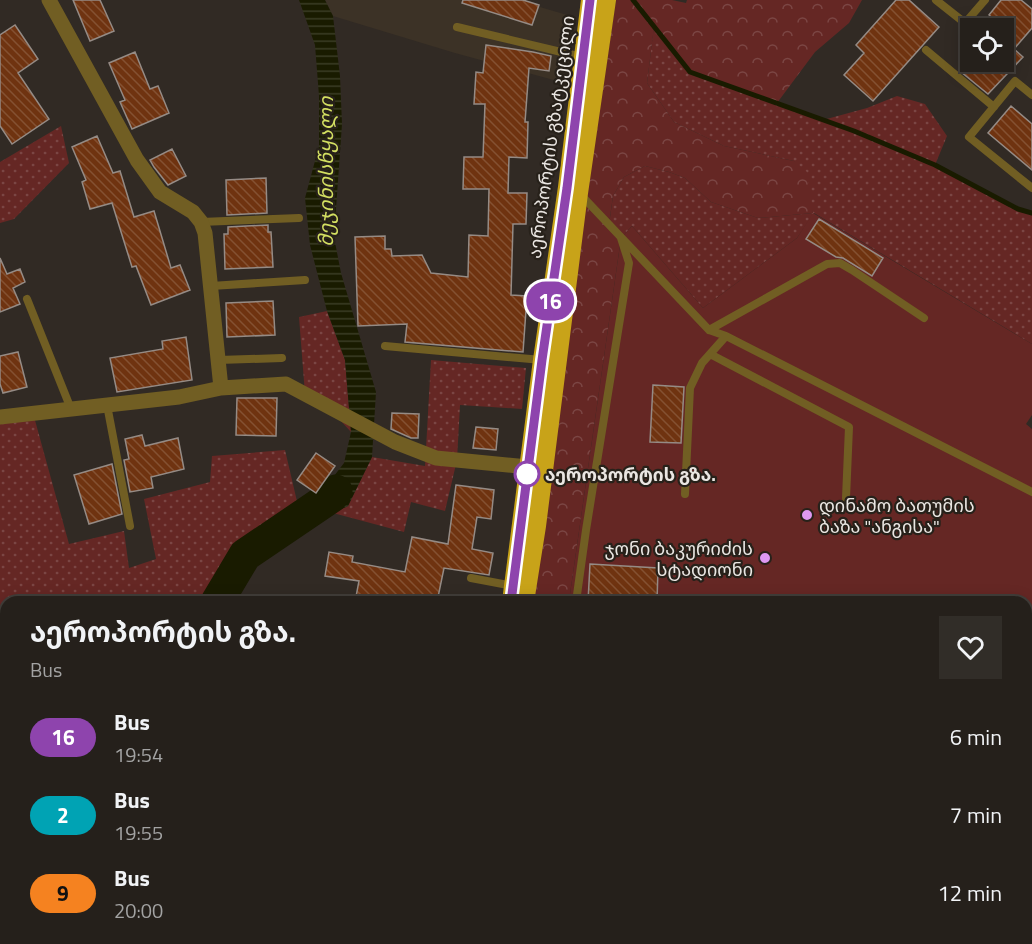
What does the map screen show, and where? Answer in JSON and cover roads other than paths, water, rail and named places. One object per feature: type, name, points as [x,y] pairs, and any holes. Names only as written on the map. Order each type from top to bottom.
[{"type":"highway","name":"აეროპორტის გზატკეცილი","points":[[512,594],[584,58],[601,0]]},
{"type":"highway","name":"აეროპორტის გზატკეცილი","points":[[526,596],[537,526],[579,193],[601,0]]},
{"type":"street","points":[[49,0],[136,160],[160,192],[193,212],[201,222],[205,233],[222,388]]},
{"type":"street","points":[[0,417],[179,397],[222,388],[286,384],[395,442],[436,458],[528,467]]},
{"type":"lane","points":[[936,0],[965,23],[985,0]]},
{"type":"lane","points":[[457,27],[584,58]]},
{"type":"lane","points":[[926,50],[994,107]]},
{"type":"lane","points":[[1032,95],[1015,81],[969,137],[1032,188]]},
{"type":"lane","points":[[579,193],[709,330],[726,336],[1032,492]]},
{"type":"lane","points":[[201,222],[299,218]]},
{"type":"lane","points":[[577,596],[629,263],[621,238]]},
{"type":"lane","points":[[709,330],[827,264],[840,263],[924,318]]},
{"type":"lane","points":[[211,286],[305,280]]},
{"type":"lane","points":[[27,299],[71,409]]},
{"type":"lane","points":[[685,494],[690,388],[702,363],[726,336]]},
{"type":"lane","points":[[385,346],[542,360]]},
{"type":"lane","points":[[710,354],[849,427],[846,498]]},
{"type":"lane","points":[[219,360],[282,358]]},
{"type":"lane","points":[[107,405],[130,526]]},
{"type":"lane","points":[[471,578],[512,594]]},
{"type":"water","points":[[299,0],[325,0],[333,16],[340,76],[342,124],[334,237],[341,273],[376,392],[372,457],[348,506],[303,527],[298,507],[321,493],[344,463],[351,432],[345,360],[327,311],[310,245],[305,198],[319,146],[319,96],[315,45]]},
{"type":"waterway","points":[[633,0],[690,72],[854,131],[935,165],[1018,209],[1032,213]]},
{"type":"waterway","name":"მეჯინისწყალი","points":[[221,596],[245,555],[336,491]]},
{"type":"place","name":"აეროპორტის გზა.","points":[[527,474]]},
{"type":"place","name":"დინამო ბათუმის ბაზა \"ანგისა\"","points":[[807,515]]},
{"type":"place","name":"ჯონი ბაკურიძის სტადიონი","points":[[765,558]]}]
